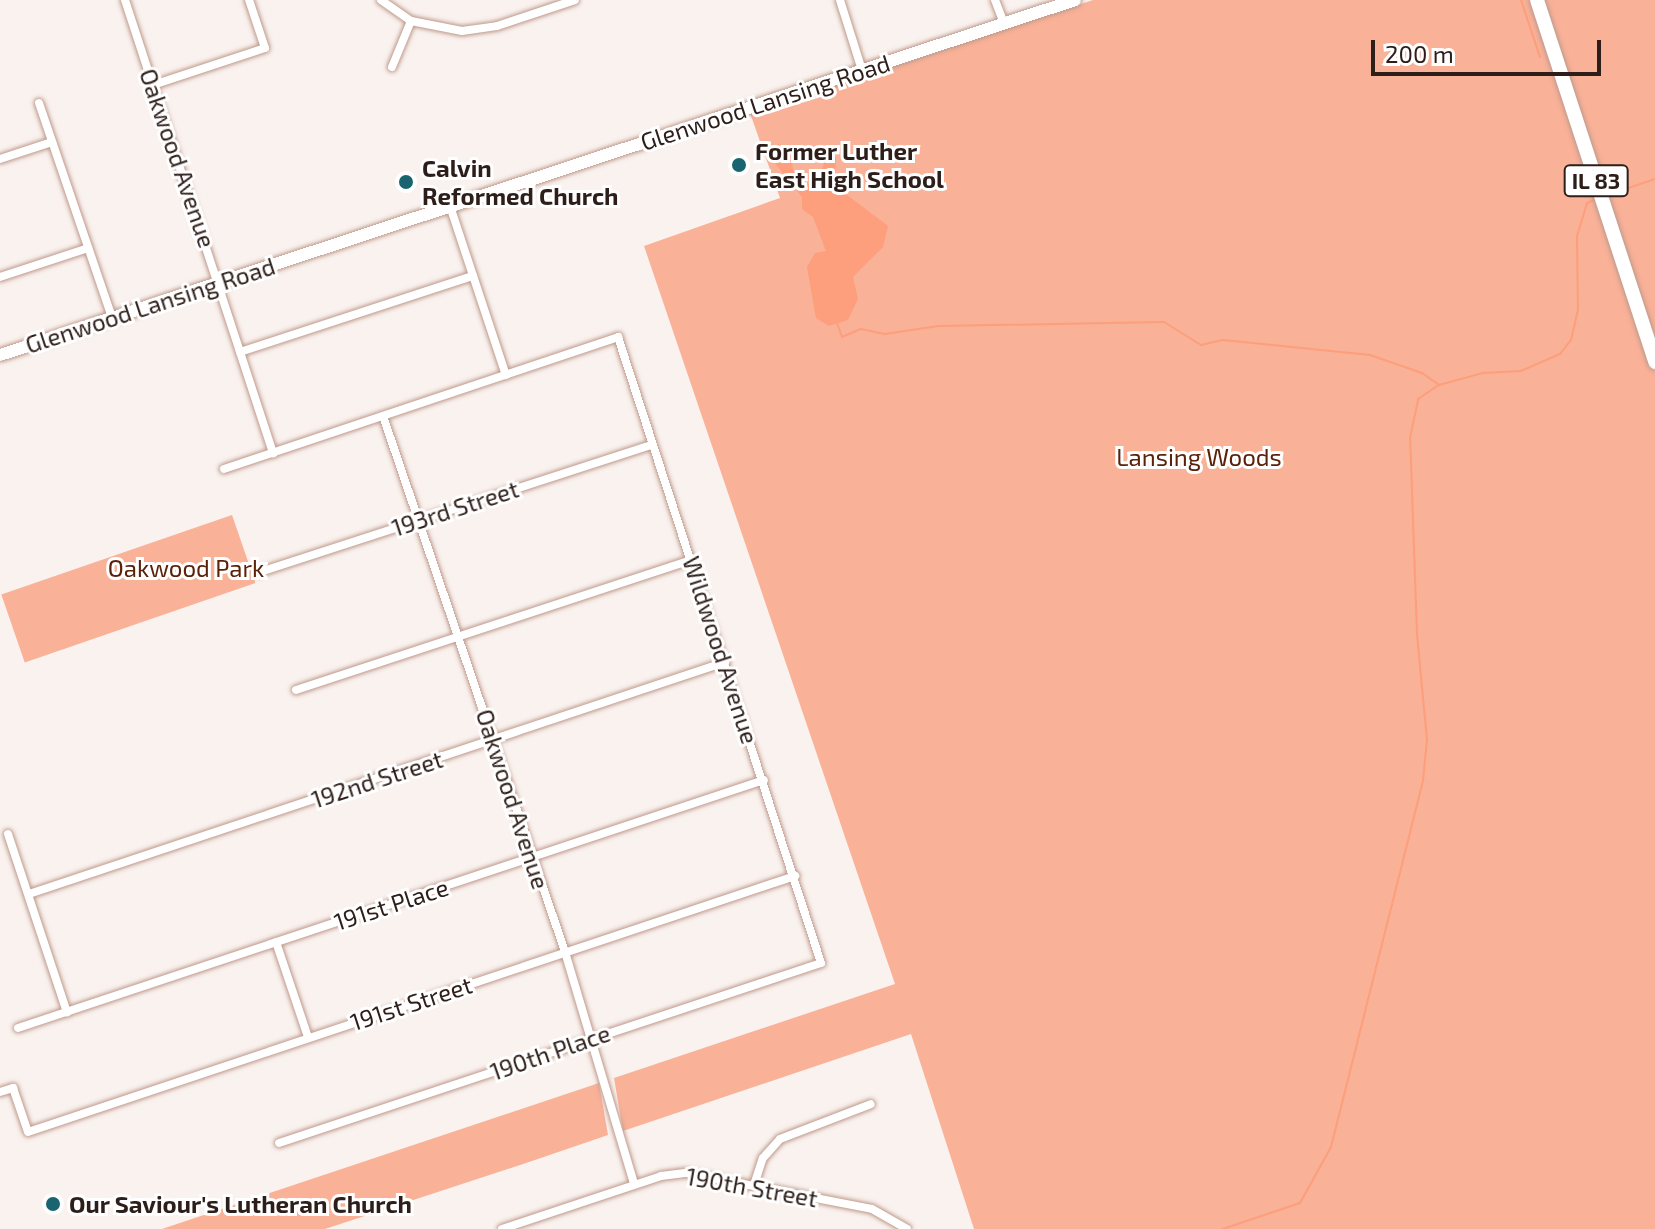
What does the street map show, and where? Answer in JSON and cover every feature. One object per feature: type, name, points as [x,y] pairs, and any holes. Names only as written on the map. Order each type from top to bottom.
[{"type":"main road","name":"Glenwood Lansing Road","points":[[0,355],[1075,0]]},
{"type":"main road","name":"IL 83","points":[[1537,0],[1655,362]]},
{"type":"street","name":"Oakwood Avenue","points":[[125,0],[220,282],[273,453]]},
{"type":"street","points":[[153,85],[265,48],[249,0]]},
{"type":"street","points":[[381,0],[411,21],[445,31],[473,31],[575,0]]},
{"type":"street","points":[[853,0],[840,2],[862,70]]},
{"type":"street","points":[[995,0],[1004,24]]},
{"type":"street","points":[[392,67],[411,21]]},
{"type":"street","points":[[39,103],[112,318]]},
{"type":"street","points":[[0,159],[52,142]]},
{"type":"street","points":[[224,469],[506,375],[450,206]]},
{"type":"street","points":[[0,277],[88,248]]},
{"type":"street","points":[[240,352],[473,276]]},
{"type":"street","name":"Wildwood Avenue","points":[[506,375],[618,337],[821,963]]},
{"type":"street","name":"Oakwood Avenue","points":[[383,416],[565,952],[634,1184]]},
{"type":"street","name":"193rd Street","points":[[257,573],[653,444]]},
{"type":"street","points":[[296,690],[691,560]]},
{"type":"street","name":"192nd Street","points":[[29,894],[725,662]]},
{"type":"street","name":"191st Place","points":[[18,1028],[764,780]]},
{"type":"street","points":[[8,834],[67,1012]]},
{"type":"street","name":"191st Street","points":[[0,1092],[13,1088],[28,1132],[795,876]]},
{"type":"street","points":[[276,942],[308,1037]]},
{"type":"street","name":"190th Place","points":[[279,1143],[821,963]]},
{"type":"street","points":[[754,1185],[763,1158],[780,1139],[871,1104]]},
{"type":"street","name":"190th Street","points":[[502,1229],[531,1224],[634,1184],[687,1173],[882,1211],[907,1229]]},
{"type":"green space","name":"Lansing Woods","points":[[1093,0],[1655,0],[1655,1229],[974,1229],[911,1034],[623,1131],[614,1078],[895,984],[644,246],[780,198],[750,113]]},
{"type":"green space","name":"Oakwood Park","points":[[232,515],[255,583],[25,663],[1,594]]},
{"type":"green space","points":[[599,1083],[608,1135],[532,1161],[325,1229],[162,1229]]},
{"type":"shaded area","points":[[778,144],[791,150],[793,171],[804,186],[820,178],[828,147],[836,158],[835,177],[843,192],[888,226],[883,247],[853,277],[858,299],[848,320],[829,326],[816,318],[807,267],[815,253],[826,251],[813,217],[802,209],[802,197],[775,163]]},
{"type":"waterway","points":[[1521,0],[1540,57]]},
{"type":"waterway","points":[[1608,195],[1655,179]]},
{"type":"waterway","points":[[1223,1229],[1300,1203],[1331,1147],[1423,780],[1427,740],[1417,634],[1410,438],[1418,399],[1439,385],[1483,373],[1521,371],[1560,354],[1571,340],[1578,310],[1577,236],[1587,203],[1594,200]]},
{"type":"waterway","points":[[837,323],[842,337],[861,329],[885,334],[938,326],[1164,322],[1201,345],[1223,340],[1370,355],[1422,373],[1439,385]]},
{"type":"place","name":"Former Luther East High School","points":[[739,165]]},
{"type":"place","name":"Calvin Reformed Church","points":[[406,182]]},
{"type":"place","name":"Our Saviour's Lutheran Church","points":[[53,1204]]}]
